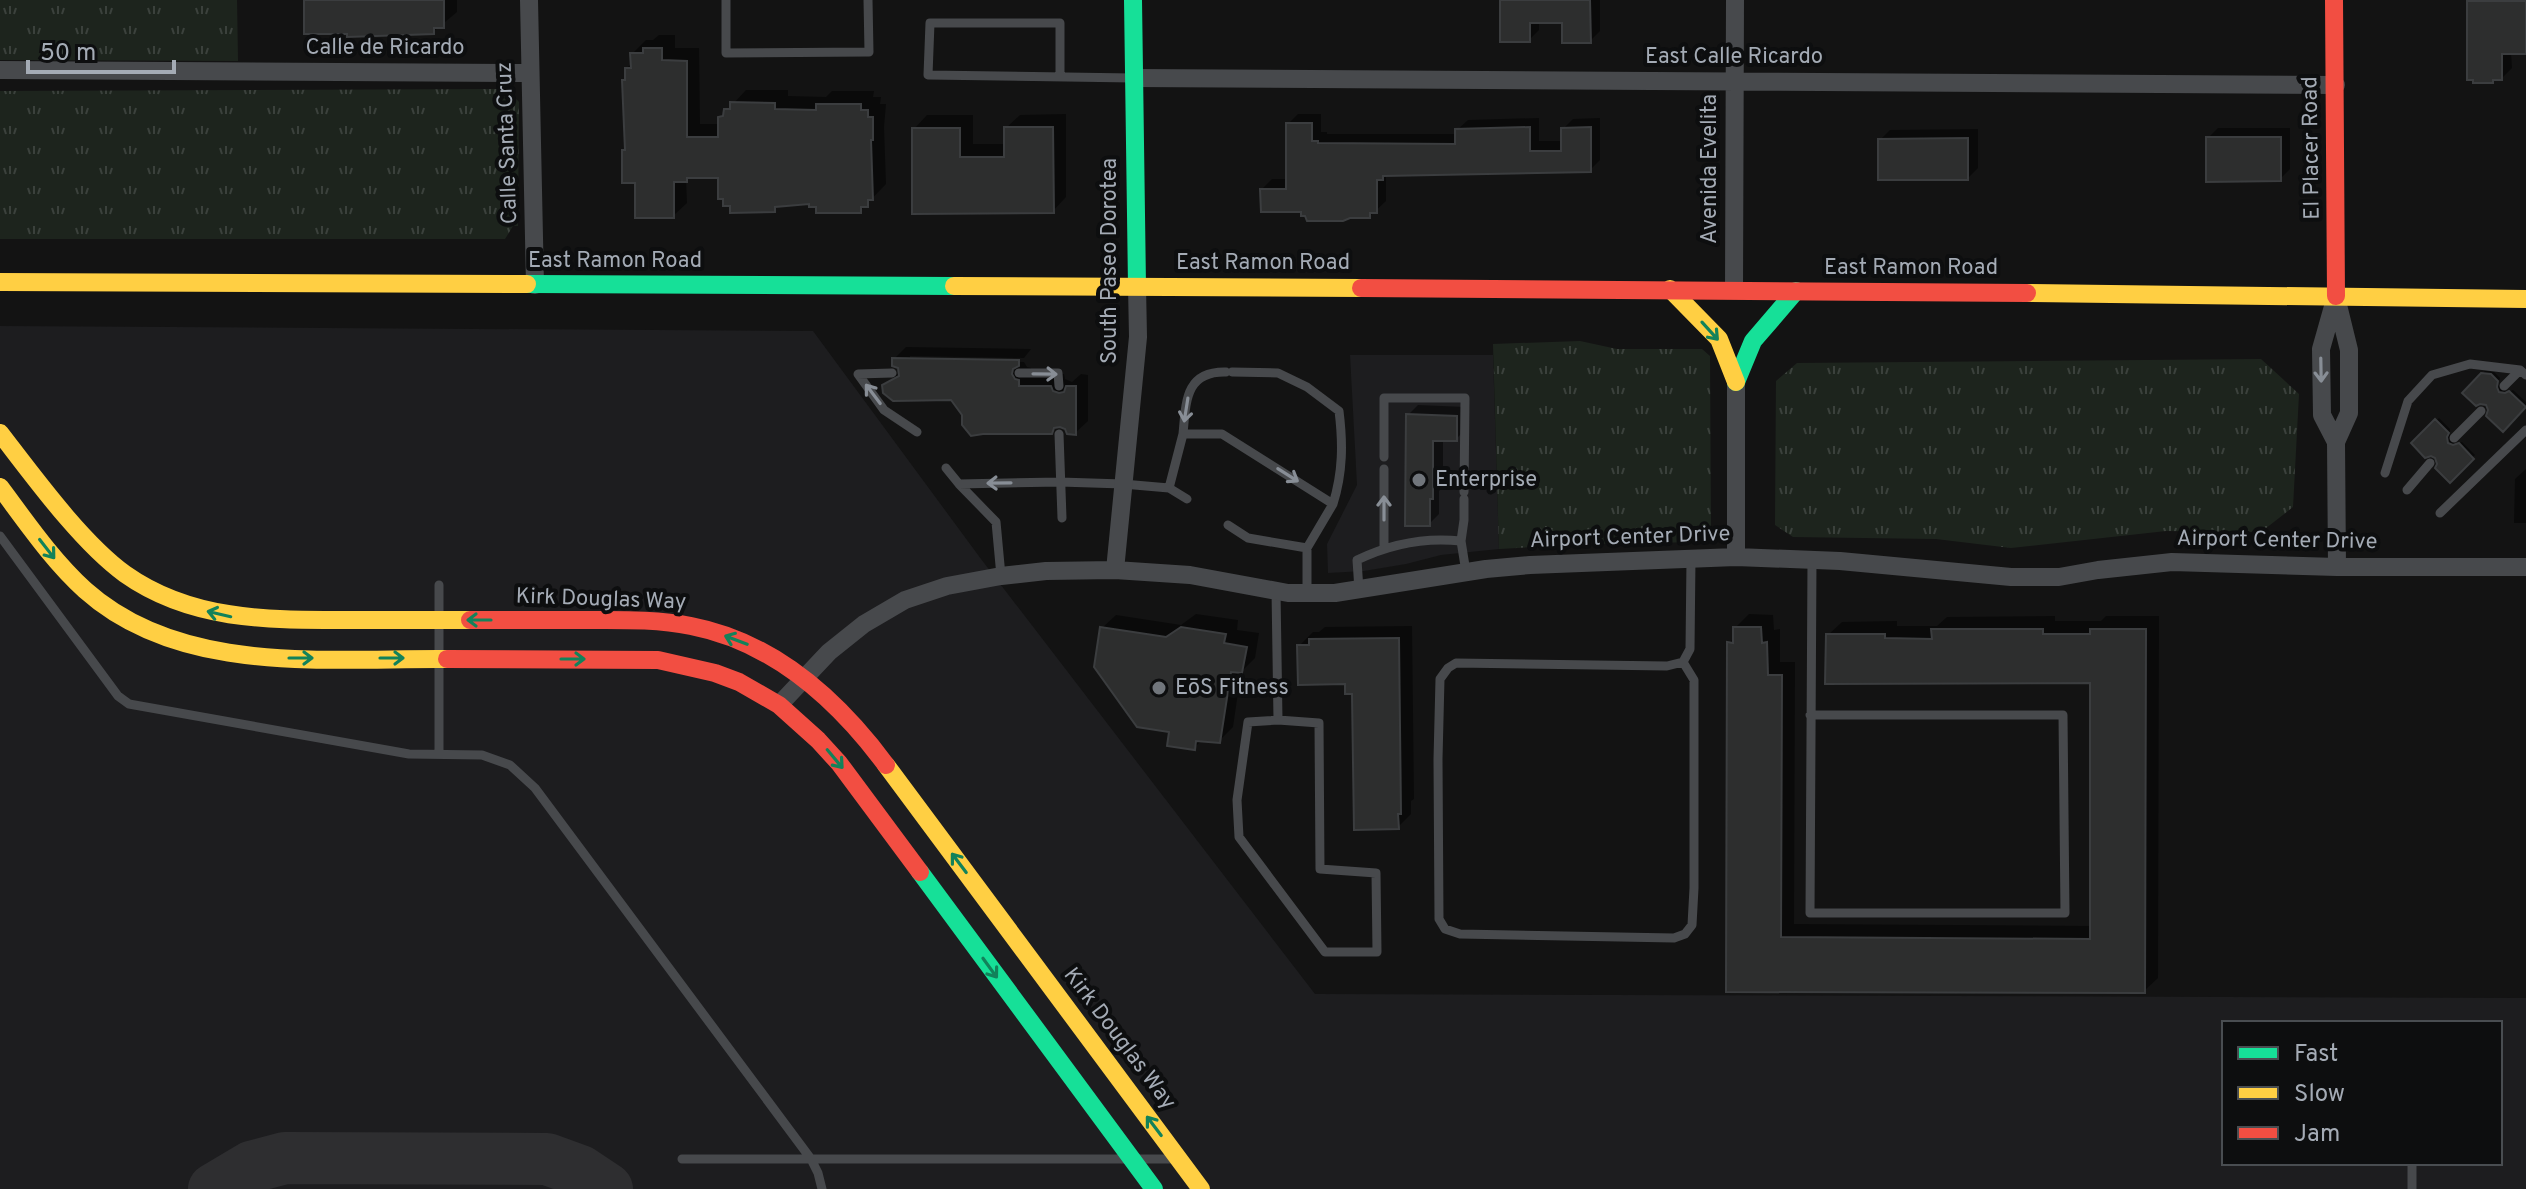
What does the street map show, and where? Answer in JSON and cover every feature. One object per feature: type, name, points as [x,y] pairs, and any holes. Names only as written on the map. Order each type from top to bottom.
[{"type":"street","name":"Calle Santa Cruz","points":[[529,0],[535,285]]},
{"type":"street","name":"South Paseo Dorotea","points":[[1115,570],[1138,337],[1133,0]]},
{"type":"street","name":"Avenida Evelita","points":[[1734,290],[1735,0]]},
{"type":"street","name":"El Placer Road","points":[[2334,0],[2336,296],[2349,350],[2349,413],[2336,442],[2337,567]]},
{"type":"street","name":"Calle de Ricardo","points":[[0,70],[529,73]]},
{"type":"street","name":"East Calle Ricardo","points":[[1133,78],[2336,85]]},
{"type":"street","name":"East Ramon Road","points":[[0,282],[1670,289],[2526,299]]},
{"type":"street","points":[[1670,289],[1719,339],[1736,382],[1736,557]]},
{"type":"street","points":[[1736,382],[1753,341],[1796,291]]},
{"type":"street","name":"El Placer Road","points":[[2336,296],[2321,349],[2322,415],[2336,442]]},
{"type":"street","name":"Kirk Douglas Way","points":[[0,433],[90,542],[125,574],[193,607],[265,620],[643,620],[692,626],[734,638],[769,653],[839,706],[869,742],[1201,1189]]},
{"type":"street","points":[[0,487],[70,577],[116,612],[200,649],[231,656],[658,660],[693,666],[731,678],[780,704],[810,730],[839,763],[1154,1189]]},
{"type":"street","name":"Airport Center Drive","points":[[780,704],[829,652],[864,624],[905,600],[947,586],[1046,571],[1115,570],[1190,575],[1276,591],[1335,593],[1530,565],[1736,557],[1812,560],[2011,577],[2059,577],[2172,562],[2337,567],[2526,567]]},
{"type":"lane","points":[[726,0],[726,53],[869,52],[868,0]]},
{"type":"lane","points":[[1060,76],[1060,23],[930,23],[928,75],[1133,78]]},
{"type":"lane","points":[[2385,473],[2408,401],[2432,375],[2470,364],[2523,373]]},
{"type":"lane","points":[[1169,488],[1183,434],[1189,392],[1193,384],[1212,372],[1278,373],[1307,387],[1339,411],[1341,479],[1333,504],[1307,548],[1307,593]]},
{"type":"lane","points":[[892,373],[858,374],[884,410],[917,432]]},
{"type":"lane","points":[[1019,373],[1058,373],[1059,386]]},
{"type":"lane","points":[[2504,386],[2523,373]]},
{"type":"lane","points":[[1384,457],[1384,398],[1465,398],[1464,520],[1461,541],[1466,572]]},
{"type":"lane","points":[[2454,438],[2481,411]]},
{"type":"lane","points":[[2440,513],[2526,430]]},
{"type":"lane","points":[[1059,434],[1062,518]]},
{"type":"lane","points":[[1183,434],[1222,434],[1333,504]]},
{"type":"lane","points":[[2407,490],[2430,463]]},
{"type":"lane","points":[[946,468],[959,484],[1001,521],[1001,576]]},
{"type":"lane","points":[[1384,469],[1384,547]]},
{"type":"lane","points":[[959,484],[1123,484],[1169,488],[1187,499]]},
{"type":"lane","points":[[1228,525],[1248,538],[1307,548]]},
{"type":"lane","points":[[0,536],[118,696],[129,704],[409,754],[482,755],[510,765],[535,788],[811,1159],[822,1189]]},
{"type":"lane","points":[[1359,590],[1357,560],[1384,547],[1439,538],[1461,541]]},
{"type":"lane","points":[[1683,662],[1694,680],[1695,723],[1692,925],[1685,934],[1674,938],[1548,936],[1460,934],[1445,929],[1439,919],[1440,679],[1456,663],[1667,666],[1683,662],[1690,649],[1691,559]]},
{"type":"lane","points":[[1810,715],[2063,715],[2065,913],[1810,913],[1810,715],[1812,560]]},
{"type":"lane","points":[[439,585],[439,754]]},
{"type":"lane","points":[[1276,591],[1278,720]]},
{"type":"lane","points":[[1278,720],[1319,723],[1320,869],[1376,873],[1377,952],[1325,952],[1239,837],[1237,800],[1248,722],[1278,720]]},
{"type":"lane","points":[[682,1159],[1179,1159]]},
{"type":"lane","points":[[2412,1165],[2412,1189]]},
{"type":"shaded area","points":[[0,326],[813,331],[981,559],[1315,994],[2526,998],[2526,1189],[0,1189]]},
{"type":"shaded area","points":[[1350,355],[1493,355],[1499,549],[1441,555],[1364,571],[1328,573],[1327,544],[1357,485]]},
{"type":"green space","points":[[0,0],[237,0],[238,61],[0,60]]},
{"type":"green space","points":[[0,91],[509,91],[519,102],[518,226],[513,226],[505,239],[0,239]]},
{"type":"green space","points":[[1580,341],[1617,349],[1702,349],[1710,356],[1711,529],[1700,542],[1499,549],[1493,344]]},
{"type":"green space","points":[[2261,359],[2299,394],[2293,507],[2261,532],[2166,531],[2011,548],[1936,539],[1793,537],[1775,525],[1776,381],[1797,363]]},
{"type":"building","points":[[304,0],[444,0],[444,28],[434,28],[434,34],[347,37],[347,34],[304,34]]},
{"type":"building","points":[[1500,0],[1590,0],[1591,43],[1562,43],[1562,23],[1530,23],[1530,42],[1500,42]]},
{"type":"building","points":[[2467,1],[2526,1],[2526,54],[2502,54],[2502,80],[2473,83],[2473,80],[2467,80]]},
{"type":"building","points":[[643,48],[662,48],[662,60],[687,61],[687,137],[718,137],[718,117],[723,116],[724,109],[730,109],[730,102],[775,103],[775,109],[816,110],[816,104],[861,104],[861,110],[868,110],[868,117],[873,117],[873,200],[868,200],[868,207],[861,207],[861,213],[816,213],[816,207],[809,207],[809,204],[775,207],[775,212],[730,213],[730,206],[723,206],[723,199],[718,199],[718,178],[687,178],[687,182],[674,182],[674,218],[635,218],[635,183],[622,183],[622,150],[625,150],[622,80],[625,80],[625,68],[631,68],[630,53],[643,53]]},
{"type":"building","points":[[1286,123],[1312,123],[1312,141],[1318,143],[1455,144],[1455,129],[1530,127],[1530,151],[1561,151],[1561,128],[1591,127],[1591,172],[1383,176],[1383,180],[1377,180],[1377,213],[1370,213],[1370,218],[1307,221],[1301,212],[1261,212],[1260,189],[1286,189]]},
{"type":"building","points":[[1004,127],[1053,127],[1054,213],[912,214],[912,128],[960,128],[960,157],[1004,157]]},
{"type":"building","points":[[2206,137],[2281,137],[2281,181],[2206,182]]},
{"type":"building","points":[[1968,138],[1968,180],[1878,180],[1878,139]]},
{"type":"building","points":[[892,358],[1019,360],[1019,366],[1013,369],[1012,374],[1019,380],[1019,386],[1051,386],[1053,391],[1059,393],[1064,392],[1066,386],[1076,386],[1076,435],[1067,434],[1060,427],[1054,428],[1052,434],[971,436],[962,425],[962,415],[951,400],[893,401],[883,393],[882,385],[899,376],[898,368],[892,366]]},
{"type":"building","points":[[2481,373],[2491,374],[2498,381],[2499,392],[2509,391],[2526,407],[2503,432],[2486,416],[2486,405],[2476,406],[2462,393]]},
{"type":"building","name":"Enterprise","points":[[1406,414],[1457,416],[1457,441],[1433,441],[1430,526],[1405,526]]},
{"type":"building","points":[[2435,419],[2449,433],[2448,443],[2459,443],[2474,459],[2450,483],[2435,468],[2435,458],[2425,458],[2411,443]]},
{"type":"building","name":"EōS Fitness","points":[[1100,627],[1166,637],[1181,627],[1226,634],[1224,643],[1247,647],[1242,673],[1231,672],[1220,743],[1196,741],[1195,750],[1167,746],[1169,732],[1137,727],[1094,667]]},
{"type":"building","points":[[1733,627],[1761,627],[1762,643],[1767,642],[1768,675],[1782,675],[1781,937],[2090,939],[2090,683],[1825,684],[1826,634],[1885,634],[1885,638],[1932,639],[1931,629],[2043,629],[2043,634],[2090,634],[2090,629],[2146,629],[2145,993],[1726,992],[1727,642],[1733,643]]},
{"type":"building","points":[[1399,638],[1399,829],[1354,830],[1352,694],[1345,694],[1345,684],[1298,685],[1297,645],[1309,645],[1309,639]]},
{"type":"taxiway","points":[[214,1189],[251,1167],[285,1158],[547,1159],[580,1171],[607,1189]]},
{"type":"traffic: fast","points":[[1133,0],[1137,286]]},
{"type":"traffic: fast","points":[[527,284],[954,286]]},
{"type":"traffic: fast","points":[[1736,382],[1753,341],[1796,291]]},
{"type":"traffic: fast","points":[[920,872],[1154,1189]]},
{"type":"traffic: slow","points":[[0,282],[527,284]]},
{"type":"traffic: slow","points":[[954,286],[1361,288]]},
{"type":"traffic: slow","points":[[1670,289],[1719,339],[1736,382]]},
{"type":"traffic: slow","points":[[2027,293],[2526,299]]},
{"type":"traffic: slow","points":[[0,433],[59,508],[108,561],[150,589],[176,601],[202,609],[257,618],[470,620]]},
{"type":"traffic: slow","points":[[0,487],[51,554],[85,590],[123,618],[165,637],[210,649],[257,656],[354,660],[447,659]]},
{"type":"traffic: slow","points":[[886,765],[1201,1189]]},
{"type":"traffic: jam","points":[[2334,0],[2336,296]]},
{"type":"traffic: jam","points":[[1361,288],[2027,293]]},
{"type":"traffic: jam","points":[[470,620],[652,621],[721,634],[750,645],[776,660],[825,696],[886,765]]},
{"type":"traffic: jam","points":[[447,659],[658,660],[739,682],[779,705],[818,740],[839,763],[920,872]]},
{"type":"place","name":"Enterprise","points":[[1419,480]]},
{"type":"place","name":"EōS Fitness","points":[[1159,688]]}]
